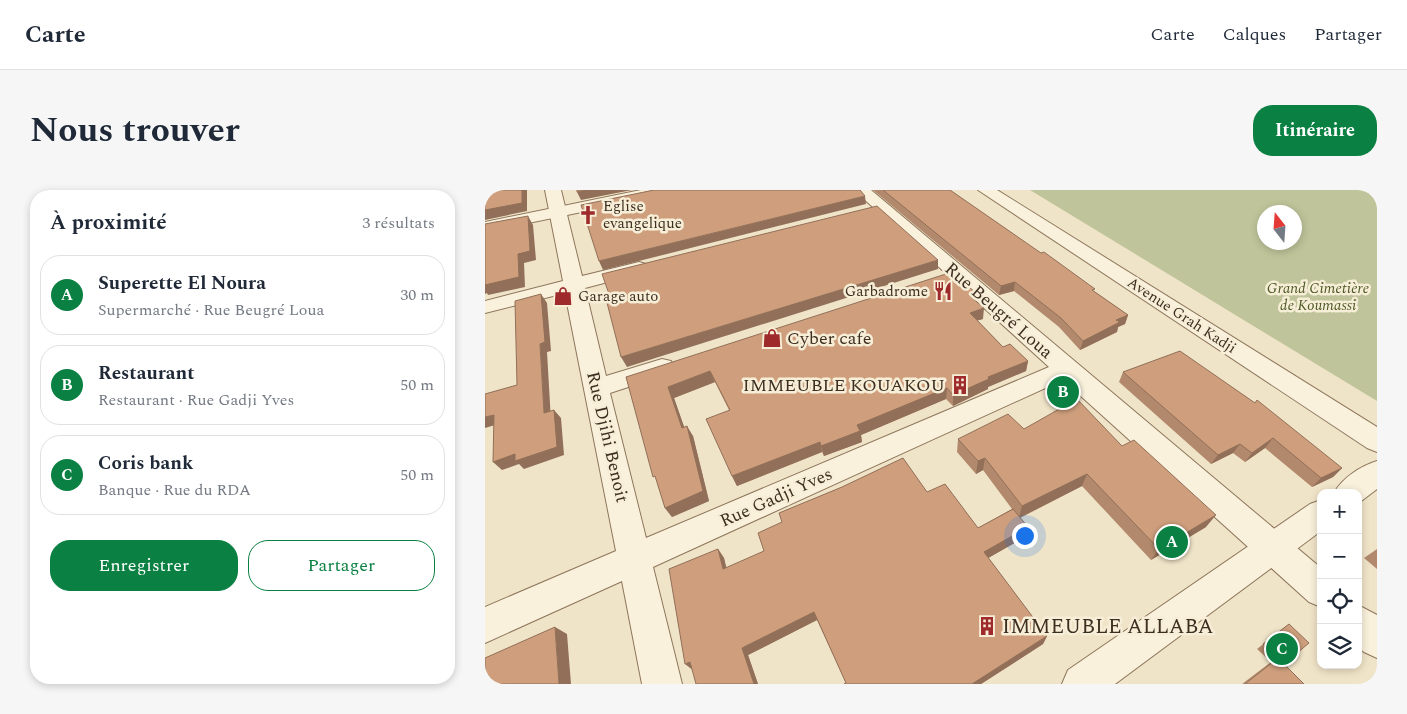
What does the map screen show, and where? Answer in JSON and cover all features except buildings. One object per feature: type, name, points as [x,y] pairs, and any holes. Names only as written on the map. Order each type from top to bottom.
[{"type":"street","points":[[485,227],[555,201],[664,190]]},
{"type":"street","name":"Avenue Grah Kadji","points":[[986,190],[1377,441]]},
{"type":"street","name":"Rue Djihi Benoit","points":[[555,201],[662,684]]},
{"type":"street","name":"Rue Beugré Loua","points":[[869,203],[947,275],[1067,369],[1317,587]]},
{"type":"street","points":[[485,307],[658,263]]},
{"type":"street","points":[[597,388],[682,361]]},
{"type":"street","name":"Rue Gadji Yves","points":[[485,625],[1067,369]]},
{"type":"street","points":[[1355,489],[1377,473]]},
{"type":"street","points":[[1081,684],[1317,516]]},
{"type":"street","points":[[1359,624],[1377,639]]},
{"type":"green space","name":"Grand Cimetière de Koumassi","points":[[1030,190],[1377,190],[1377,401]]},
{"type":"place","name":"Eglise evangelique","points":[[588,215]]},
{"type":"place","name":"Garbadrome","points":[[943,291]]},
{"type":"place","name":"Garage auto","points":[[563,296]]},
{"type":"place","name":"Cyber cafe","points":[[772,338]]},
{"type":"place","name":"IMMEUBLE KOUAKOU","points":[[960,385]]},
{"type":"place","name":"Restaurant","points":[[1063,392]]},
{"type":"place","name":"Superette El Noura","points":[[1172,542]]},
{"type":"place","name":"IMMEUBLE ALLABA","points":[[987,626]]},
{"type":"place","name":"Coris bank","points":[[1282,649]]}]
